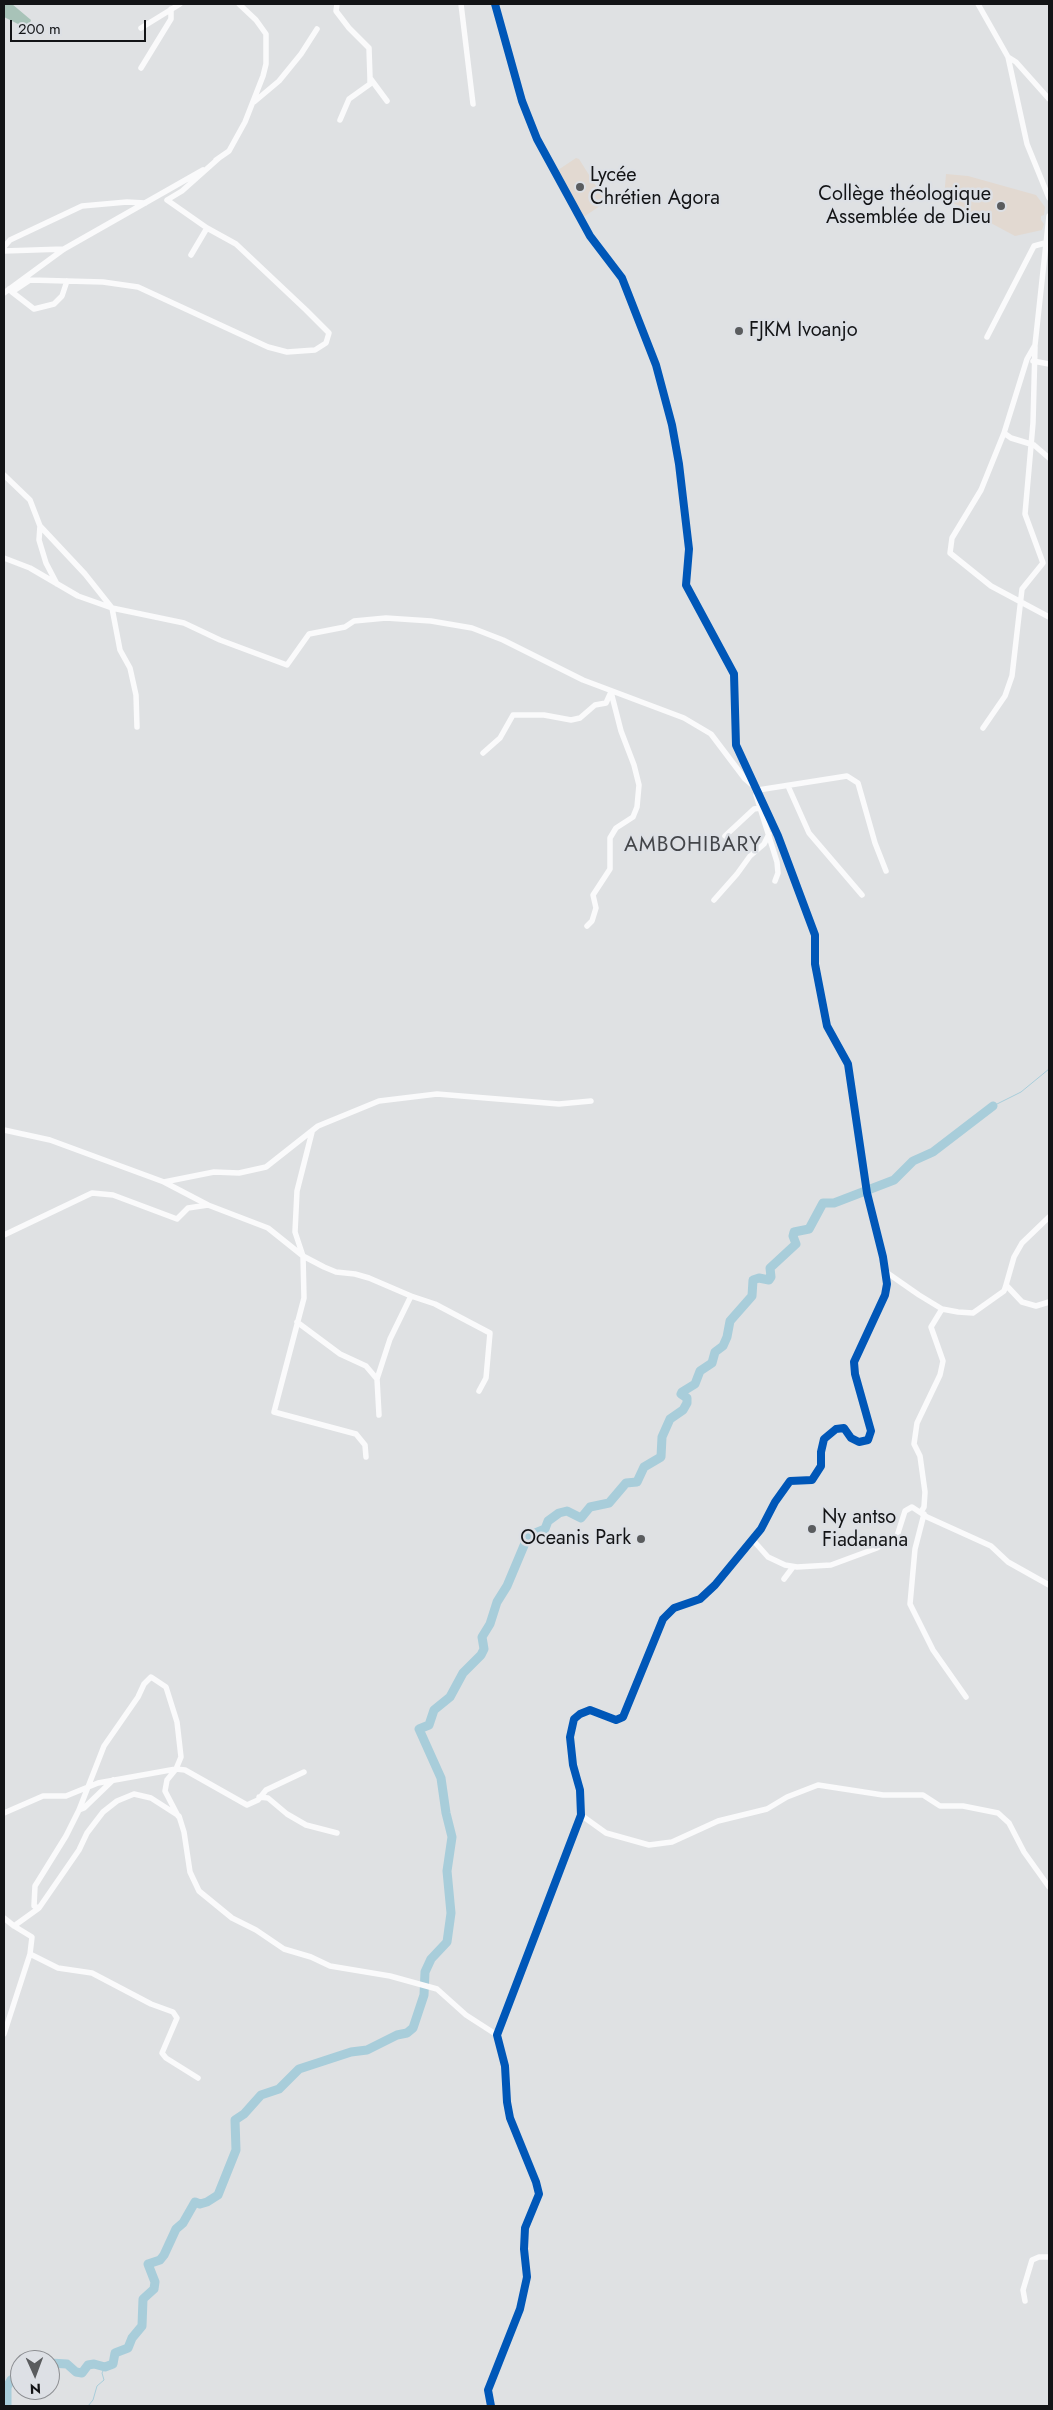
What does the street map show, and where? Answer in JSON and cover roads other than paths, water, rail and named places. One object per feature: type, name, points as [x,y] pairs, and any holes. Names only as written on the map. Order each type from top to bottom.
[{"type":"street","points":[[142,28],[180,4]]},
{"type":"street","points":[[8,291],[64,249],[146,203],[229,151],[252,104],[266,64],[266,34],[256,20],[239,4]]},
{"type":"street","points":[[337,4],[336,11],[349,28],[369,48],[370,78],[370,84],[349,100],[340,120]]},
{"type":"street","points":[[461,4],[473,104]]},
{"type":"street","points":[[491,2406],[488,2390],[520,2309],[527,2277],[524,2248],[525,2228],[538,2194],[536,2182],[510,2118],[505,2066],[497,2035],[581,1815],[580,1790],[573,1765],[570,1737],[574,1719],[590,1710],[616,1720],[623,1717],[663,1619],[674,1608],[700,1599],[708,1592],[761,1528],[774,1502],[790,1481],[812,1480],[821,1466],[821,1452],[824,1439],[836,1429],[844,1428],[851,1438],[859,1442],[868,1440],[871,1431],[854,1374],[854,1362],[885,1296],[886,1272],[867,1190],[848,1064],[827,1026],[815,964],[815,935],[778,836],[736,745],[734,674],[686,585],[689,549],[679,464],[672,425],[656,365],[622,278],[590,236],[537,139],[522,102],[495,4]]},
{"type":"street","points":[[978,4],[1008,57],[1026,144],[1049,198]]},
{"type":"street","points":[[141,68],[171,19],[171,9]]},
{"type":"street","points":[[252,104],[279,81],[317,29]]},
{"type":"street","points":[[1008,57],[1016,62],[1049,99]]},
{"type":"street","points":[[370,78],[387,101]]},
{"type":"street","points":[[8,291],[30,280],[103,282],[138,287],[268,347],[287,352],[315,350],[326,343],[329,333],[236,244],[207,228],[167,200],[182,191],[219,158]]},
{"type":"street","points":[[4,249],[10,240],[82,206],[127,202],[146,203]]},
{"type":"street","points":[[983,728],[1005,696],[1012,676],[1022,589],[1043,563],[1026,514],[1031,444],[1033,361],[1049,216]]},
{"type":"street","points":[[192,255],[207,228]]},
{"type":"street","points":[[987,337],[1034,246],[1045,243]]},
{"type":"street","points":[[4,249],[64,249]]},
{"type":"street","points":[[8,291],[34,309],[54,304],[62,296],[68,281]]},
{"type":"street","points":[[1035,345],[1027,359],[1004,433],[981,490],[952,538],[950,553],[991,586],[1020,604],[1049,617]]},
{"type":"street","points":[[1033,361],[1049,364]]},
{"type":"street","points":[[1004,433],[1011,438],[1031,444],[1049,458]]},
{"type":"street","points":[[4,475],[30,500],[40,526],[40,540],[46,563],[57,584]]},
{"type":"street","points":[[40,526],[85,574],[112,608],[120,650],[130,668],[136,695],[137,727]]},
{"type":"street","points":[[4,558],[30,568],[78,596],[112,608],[184,623],[220,640],[287,665],[309,634],[345,627],[354,621],[386,618],[431,621],[472,628],[503,640],[611,692],[676,714],[710,734],[745,779],[758,790],[847,776],[858,783],[875,843],[886,871]]},
{"type":"street","points":[[483,753],[500,738],[513,715],[544,715],[570,720],[580,718],[595,705],[606,702],[611,692]]},
{"type":"street","points":[[587,926],[592,921],[596,908],[593,895],[610,870],[610,838],[616,828],[632,817],[637,807],[639,785],[634,765],[621,731],[611,692]]},
{"type":"street","points":[[788,786],[809,833],[862,895]]},
{"type":"street","points":[[758,790],[756,795],[777,862],[778,873],[775,881]]},
{"type":"street","points":[[724,836],[754,809],[760,808]]},
{"type":"street","points":[[714,900],[750,856],[764,844],[769,834]]},
{"type":"street","points":[[164,1182],[214,1172],[239,1173],[266,1167],[318,1126],[379,1100],[437,1094],[559,1104],[591,1101]]},
{"type":"street","points":[[4,1130],[50,1140],[164,1182],[208,1204],[268,1228],[303,1256],[336,1272],[355,1274],[435,1304],[490,1333],[486,1378],[478,1391]]},
{"type":"street","points":[[312,1132],[297,1190],[295,1232],[303,1256],[304,1298],[274,1412],[356,1434],[365,1445],[366,1457]]},
{"type":"street","points":[[4,1234],[92,1193],[113,1195],[177,1219],[188,1208],[208,1204]]},
{"type":"street","points":[[886,1272],[919,1296],[942,1309],[973,1313],[1004,1291],[1014,1257],[1022,1243],[1049,1217]]},
{"type":"street","points":[[1006,1285],[1022,1302],[1036,1306],[1049,1302]]},
{"type":"street","points":[[379,1415],[377,1379],[390,1339],[411,1296]]},
{"type":"street","points":[[942,1309],[931,1327],[943,1361],[940,1374],[916,1423],[914,1444],[920,1456],[925,1492],[923,1513],[915,1550],[910,1604],[933,1650],[966,1697]]},
{"type":"street","points":[[297,1322],[340,1354],[366,1366],[377,1379]]},
{"type":"street","points":[[752,1539],[768,1557],[793,1567],[831,1564],[877,1548],[899,1534],[905,1511],[909,1507],[991,1546],[1008,1562],[1049,1585]]},
{"type":"street","points":[[784,1578],[793,1567]]},
{"type":"street","points":[[39,1908],[34,1906],[35,1886],[80,1810],[104,1746],[138,1697],[144,1684],[151,1677],[166,1687],[177,1722],[181,1757],[176,1769],[167,1780],[165,1792],[179,1816],[184,1832],[190,1872],[199,1891],[232,1918],[256,1930],[284,1949],[311,1956],[330,1966],[390,1976],[437,1989],[466,2015],[497,2035]]},
{"type":"street","points":[[4,1813],[43,1796],[66,1796],[114,1780],[176,1769],[185,1770],[247,1805],[266,1790],[304,1772]]},
{"type":"street","points":[[80,1810],[114,1780]]},
{"type":"street","points":[[581,1815],[606,1833],[649,1845],[672,1842],[718,1821],[767,1809],[787,1797],[818,1785],[883,1795],[923,1795],[940,1806],[963,1806],[998,1813],[1008,1823],[1024,1852],[1049,1887]]},
{"type":"street","points":[[14,1926],[39,1908],[79,1850],[87,1833],[103,1812],[117,1801],[134,1794],[151,1798],[179,1816]]},
{"type":"street","points":[[259,1796],[268,1798],[287,1814],[306,1826],[337,1833]]},
{"type":"street","points":[[4,1918],[32,1937],[30,1954],[4,2034]]},
{"type":"street","points":[[30,1954],[58,1968],[92,1973],[150,2004],[173,2012],[177,2018],[162,2053],[198,2078]]},
{"type":"street","points":[[1025,2301],[1023,2290],[1032,2260],[1039,2257],[1049,2257]]},
{"type":"waterway","points":[[993,1106],[1021,1092],[1049,1069]]},
{"type":"waterway","points":[[60,2364],[67,2364],[76,2372],[82,2373],[88,2365],[94,2364],[105,2367],[113,2364],[115,2353],[128,2348],[132,2338],[142,2326],[143,2299],[154,2289],[155,2282],[148,2264],[160,2260],[164,2255],[176,2229],[183,2223],[195,2202],[200,2204],[207,2202],[218,2195],[236,2150],[235,2120],[244,2114],[261,2095],[279,2089],[299,2069],[351,2052],[367,2050],[397,2035],[407,2033],[413,2028],[424,1995],[425,1972],[431,1959],[447,1942],[451,1913],[447,1871],[452,1837],[441,1778],[419,1729],[429,1725],[434,1710],[450,1697],[463,1673],[481,1655],[484,1649],[482,1637],[490,1624],[497,1602],[507,1586],[528,1536],[545,1529],[548,1521],[559,1513],[567,1511],[581,1518],[590,1507],[609,1503],[626,1483],[637,1482],[644,1467],[661,1457],[662,1437],[670,1419],[683,1410],[687,1403],[687,1398],[681,1394],[682,1392],[695,1384],[700,1371],[712,1363],[715,1352],[723,1346],[730,1321],[752,1296],[753,1280],[759,1278],[769,1280],[771,1277],[770,1268],[796,1244],[793,1236],[794,1232],[809,1229],[823,1203],[834,1203],[894,1180],[913,1161],[933,1152],[993,1106]]},
{"type":"waterway","points":[[88,2406],[93,2400],[97,2386],[104,2380],[102,2373],[105,2367]]},
{"type":"waterway","points":[[7,2406],[7,2387],[10,2382]]},
{"type":"place","name":"Lycée Chrétien Agora","points":[[580,187]]},
{"type":"place","name":"Collège théologique Assemblée de Dieu","points":[[1001,206]]},
{"type":"place","name":"FJKM Ivoanjo","points":[[739,331]]},
{"type":"place","name":"Ny antso Fiadanana","points":[[812,1529]]},
{"type":"place","name":"Oceanis Park","points":[[641,1539]]},
{"type":"district","name":"AMBOHIBARY","points":[[693,846]]}]
